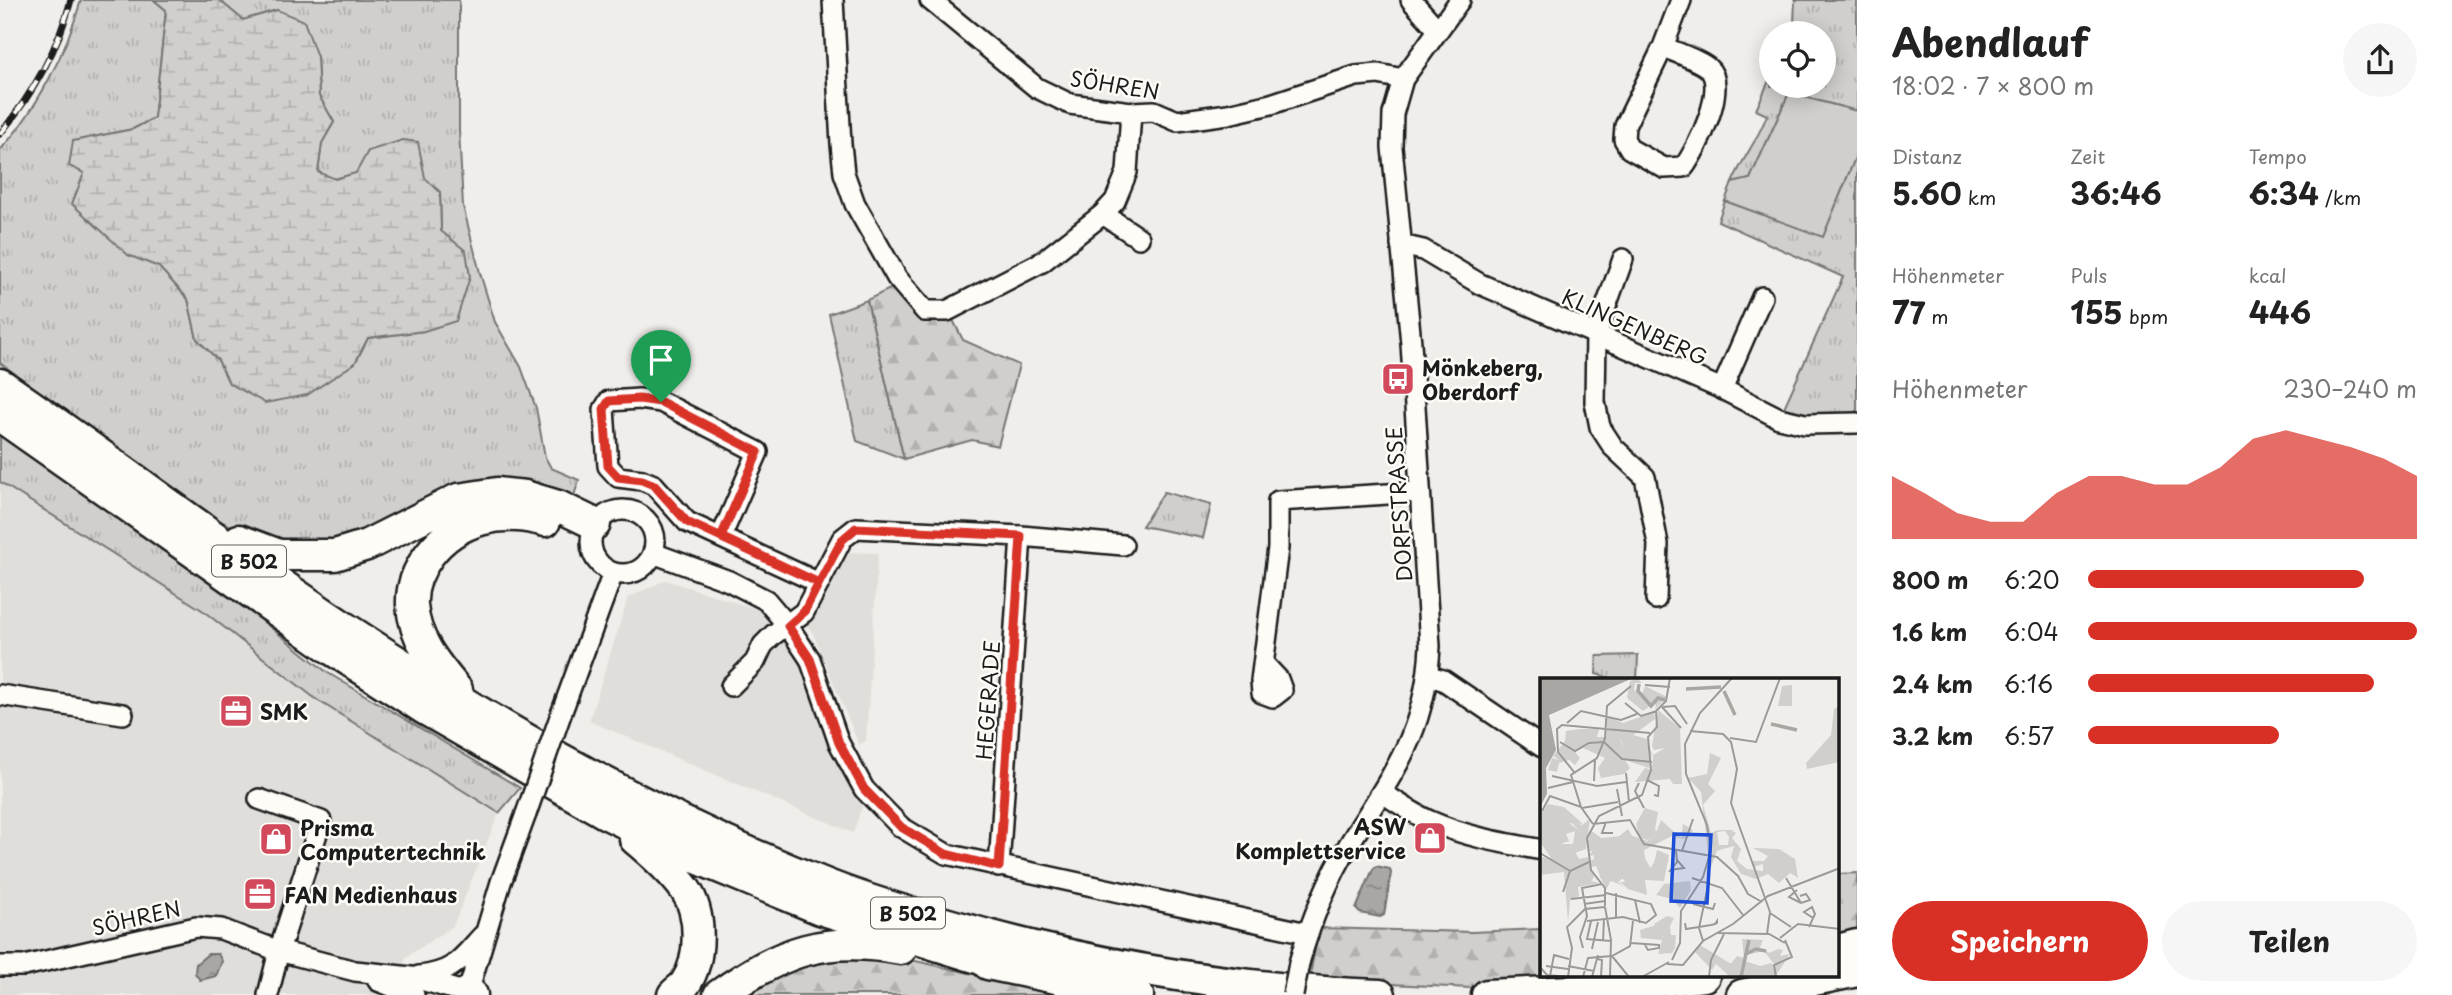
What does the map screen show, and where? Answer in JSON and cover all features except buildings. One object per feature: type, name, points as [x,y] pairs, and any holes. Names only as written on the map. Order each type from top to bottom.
[{"type":"highway","name":"B 502","points":[[0,384],[346,628],[474,709],[614,789],[698,830],[830,886],[897,909],[1023,945],[1108,964],[1190,978],[1268,988],[1380,995]]},
{"type":"highway","name":"B 502","points":[[0,416],[333,650],[423,708],[605,813],[699,859],[820,909],[1007,967],[1139,995]]},
{"type":"highway","points":[[191,520],[279,555],[335,555],[367,545],[457,499],[496,493],[526,496],[558,506],[593,532]]},
{"type":"highway","points":[[474,709],[435,663],[419,636],[412,604],[417,571],[440,540],[469,522],[500,515],[526,515],[570,529],[593,532]]},
{"type":"highway","points":[[605,813],[662,863],[687,892],[699,926],[697,952],[685,983],[673,995]]},
{"type":"highway","points":[[719,995],[753,972],[786,955],[821,946],[881,945],[1007,967]]},
{"type":"highway","points":[[1840,949],[1857,945]]},
{"type":"highway","points":[[1487,995],[1571,991],[1686,978]]},
{"type":"highway","points":[[1742,995],[1823,978]]},
{"type":"street","points":[[834,0],[844,173],[855,204],[897,278],[925,311],[947,311],[1042,262],[1103,214],[1115,201],[1127,172],[1131,112]]},
{"type":"street","name":"SÖHREN","points":[[930,0],[1037,88],[1070,104],[1131,112],[1154,111],[1177,121],[1228,114],[1271,104],[1356,76],[1378,74],[1403,79]]},
{"type":"street","points":[[1411,0],[1438,30]]},
{"type":"street","name":"DORFSTRASSE","points":[[1293,995],[1307,933],[1323,894],[1350,842],[1404,756],[1424,701],[1429,676],[1430,646],[1410,343],[1392,147],[1393,114],[1403,79],[1460,0]]},
{"type":"street","points":[[1663,47],[1708,67],[1716,79],[1716,94],[1694,153],[1684,167],[1664,168],[1630,149],[1624,139],[1625,125],[1663,47],[1681,0]]},
{"type":"street","points":[[1103,214],[1139,237]]},
{"type":"street","name":"KLINGENBERG","points":[[1401,245],[1423,250],[1480,284],[1722,389],[1779,418],[1805,424],[1857,423]]},
{"type":"street","points":[[1623,259],[1596,334],[1595,402],[1600,427],[1613,447],[1645,477],[1658,544],[1656,599]]},
{"type":"street","points":[[1722,389],[1762,297]]},
{"type":"street","points":[[721,537],[758,452],[661,402],[639,399],[609,401],[604,409],[608,466],[618,477],[642,480],[654,485],[687,522],[819,583]]},
{"type":"street","points":[[1264,664],[1278,548],[1278,501],[1419,492]]},
{"type":"street","points":[[622,509],[637,513],[649,523],[652,530],[655,538],[653,553],[647,564],[637,571],[625,575],[613,573],[603,568],[596,560],[593,532],[607,513],[622,509]]},
{"type":"street","points":[[731,686],[755,662],[763,645],[804,612],[842,540],[856,528],[1021,536],[1123,545]]},
{"type":"street","name":"HEGERADE","points":[[999,867],[1021,536]]},
{"type":"street","points":[[653,553],[729,581],[766,600],[810,659],[839,743],[864,789],[901,827],[946,854],[1307,933]]},
{"type":"street","points":[[469,994],[485,933],[613,573]]},
{"type":"street","points":[[1429,676],[1443,680],[1540,746]]},
{"type":"street","points":[[0,695],[122,714]]},
{"type":"street","points":[[1383,793],[1429,821],[1483,839],[1540,850]]},
{"type":"street","points":[[259,799],[321,821],[279,951],[268,995]]},
{"type":"street","name":"SÖHREN","points":[[0,966],[41,963],[196,927],[221,929],[279,951],[413,986],[469,994]]},
{"type":"street","points":[[413,986],[441,974],[458,962],[485,933]]},
{"type":"shaded area","points":[[0,482],[202,610],[317,700],[499,813],[453,926],[406,957],[395,995],[0,995]]},
{"type":"shaded area","points":[[843,552],[878,553],[866,741],[859,745],[813,633],[806,625]]},
{"type":"shaded area","points":[[665,580],[760,610],[803,664],[864,800],[853,833],[589,721],[628,598]]},
{"type":"green space","points":[[81,0],[154,0],[166,10],[154,118],[133,129],[73,141],[84,172],[128,255],[159,267],[188,299],[197,339],[218,360],[229,383],[355,363],[368,338],[424,331],[441,232],[440,192],[356,173],[335,179],[318,172],[322,143],[334,122],[319,96],[317,57],[277,10],[243,20],[219,0],[459,0],[459,130],[463,206],[495,322],[521,367],[536,408],[545,457],[551,468],[579,480],[570,508],[546,498],[347,546],[262,539],[222,522],[0,363],[0,150],[26,118],[49,80],[68,39]]},
{"type":"green space","points":[[154,0],[219,0],[243,20],[277,10],[304,21],[317,57],[319,96],[334,122],[322,143],[318,172],[335,179],[356,173],[368,151],[403,140],[418,142],[425,178],[440,192],[441,231],[466,251],[470,277],[456,321],[424,331],[368,338],[355,363],[307,395],[265,403],[229,383],[218,360],[197,339],[188,299],[159,267],[128,255],[72,204],[84,173],[69,166],[73,141],[133,129],[154,118],[166,10]]},
{"type":"green space","points":[[1795,0],[1857,0],[1857,111],[1808,98],[1836,98],[1836,21],[1794,21]]},
{"type":"green space","points":[[1761,98],[1787,98],[1750,179],[1732,183],[1767,115],[1756,110]]},
{"type":"green space","points":[[1787,98],[1808,98],[1857,111],[1857,153],[1823,237],[1725,201],[1732,183],[1750,179]]},
{"type":"green space","points":[[1857,153],[1857,419],[1781,414],[1843,277],[1718,221],[1725,201],[1823,236]]},
{"type":"green space","points":[[894,287],[918,313],[953,320],[963,340],[1019,365],[998,446],[972,440],[904,459],[867,300]]},
{"type":"green space","points":[[867,300],[904,459],[857,441],[829,314]]},
{"type":"green space","points":[[0,431],[174,551],[328,673],[520,788],[499,813],[317,700],[202,610],[0,482]]},
{"type":"green space","points":[[1164,492],[1211,505],[1203,538],[1142,526]]},
{"type":"green space","points":[[1638,655],[1637,678],[1610,678],[1596,674],[1597,656]]},
{"type":"green space","points":[[1857,873],[1857,937],[1840,941],[1840,874]]},
{"type":"green space","points":[[1319,928],[1472,932],[1540,929],[1540,978],[1616,978],[1471,988],[1309,980]]},
{"type":"green space","points":[[880,953],[1067,995],[738,995],[789,961]]},
{"type":"water","points":[[1376,866],[1390,869],[1391,873],[1384,915],[1380,917],[1360,913],[1356,909]]},
{"type":"water","points":[[208,954],[218,954],[222,961],[216,976],[200,980],[195,973],[196,964]]},
{"type":"railway","points":[[0,134],[43,71],[71,0]]},
{"type":"place","name":"Mönkeberg, Oberdorf","points":[[1398,379]]},
{"type":"place","name":"SMK","points":[[236,711]]},
{"type":"place","name":"ASW Komplettservice","points":[[1430,838]]},
{"type":"place","name":"Prisma Computertechnik","points":[[276,839]]},
{"type":"place","name":"FAN Medienhaus","points":[[260,894]]},
{"type":"route","points":[[661,402],[639,399],[609,401],[604,409],[608,466],[618,477],[642,480],[654,485],[687,522],[819,583],[842,540],[856,528],[1021,536],[999,867],[946,854],[901,827],[864,789],[839,743],[810,659],[788,626],[804,612],[819,583],[721,537],[758,452],[661,402]]}]
